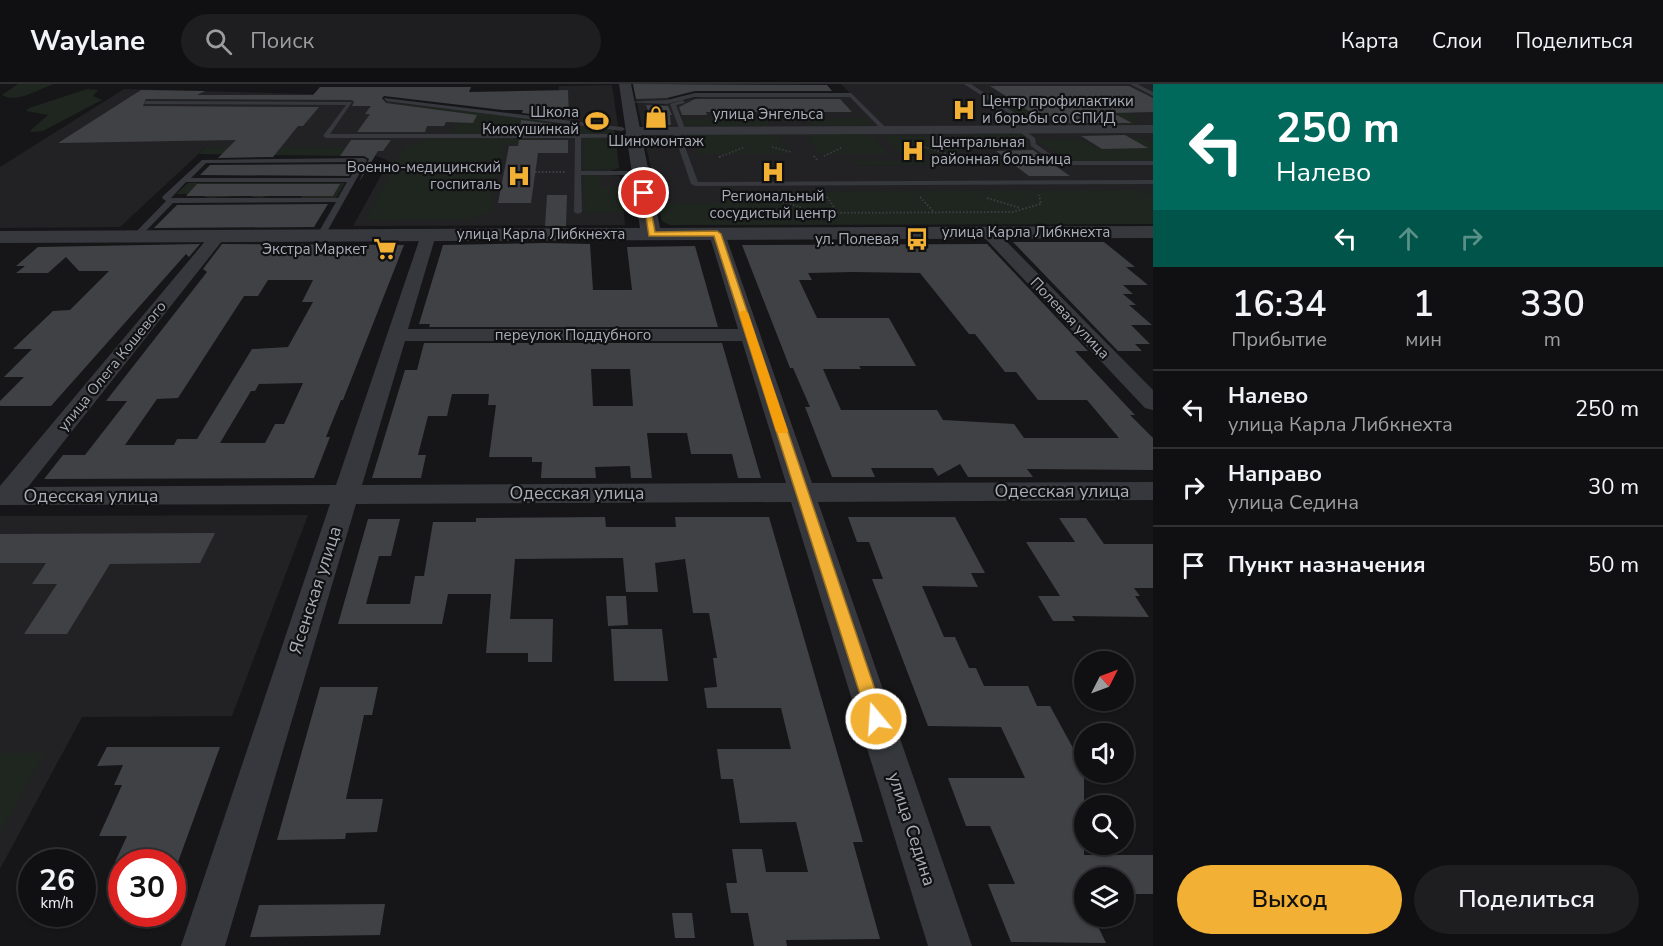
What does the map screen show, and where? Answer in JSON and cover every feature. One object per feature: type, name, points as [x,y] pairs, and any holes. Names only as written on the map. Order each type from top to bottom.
[{"type":"street","points":[[625,84],[651,234]]},
{"type":"street","name":"улица Энгельса","points":[[634,134],[679,130],[1153,129]]},
{"type":"street","name":"Полевая улица","points":[[988,232],[1153,403]]},
{"type":"street","name":"улица Карла Либкнехта","points":[[2,238],[1153,232]]},
{"type":"street","name":"улица Седина","points":[[717,234],[950,946]]},
{"type":"street","name":"Ясенская улица","points":[[203,946],[428,235]]},
{"type":"street","name":"улица Олега Кошевого","points":[[3,496],[218,236]]},
{"type":"street","name":"переулок Поддубного","points":[[396,335],[751,335]]},
{"type":"street","name":"Одесская улица","points":[[3,496],[1153,490]]},
{"type":"lane","points":[[967,84],[1036,129]]},
{"type":"lane","points":[[1132,84],[1153,94]]},
{"type":"lane","points":[[628,102],[667,102],[695,95],[851,95],[885,130]]},
{"type":"lane","name":"улица Энгельса","points":[[386,99],[634,134]]},
{"type":"lane","points":[[856,100],[691,100],[673,104],[695,184],[1153,182]]},
{"type":"lane","points":[[146,103],[350,103],[326,136],[634,134]]},
{"type":"lane","points":[[1019,129],[1033,139],[1033,145],[1058,163],[1153,163]]},
{"type":"lane","points":[[578,136],[578,212]]},
{"type":"lane","points":[[321,235],[364,160],[204,160],[166,198],[171,201],[341,200]]},
{"type":"lane","points":[[578,172],[641,173]]},
{"type":"lane","points":[[184,180],[353,180]]},
{"type":"lane","points":[[136,236],[171,201]]},
{"type":"path","points":[[1103,106],[1128,111]]},
{"type":"path","points":[[814,156],[817,160]]},
{"type":"path","points":[[535,172],[578,172]]},
{"type":"path","points":[[816,213],[1012,212],[1041,204],[1038,183]]},
{"type":"shaded area","points":[[18,84],[54,84],[21,97],[2,95]]},
{"type":"shaded area","name":"Центральная районная больница","points":[[633,84],[673,84],[677,93],[667,94],[669,100],[659,100],[661,105],[700,97],[853,96],[841,84],[1153,84],[1153,224],[670,225],[662,221]]},
{"type":"shaded area","points":[[612,85],[618,126],[559,119],[559,86]]},
{"type":"shaded area","points":[[87,89],[98,90],[93,96],[102,100],[43,131],[30,132],[48,115],[26,111],[29,108]]},
{"type":"shaded area","points":[[124,89],[344,95],[614,130],[619,168],[610,171],[611,175],[620,176],[625,225],[353,226],[389,161],[354,147],[206,147],[120,227],[0,228],[0,167]]},
{"type":"shaded area","points":[[409,104],[614,130],[615,135],[546,135],[545,144],[505,144],[490,213],[470,219],[365,220],[404,147],[451,132],[460,117],[456,114]]},
{"type":"shaded area","points":[[1092,106],[1124,111],[1138,117],[1134,120],[1136,125],[1035,125],[1008,107]]},
{"type":"shaded area","points":[[865,118],[872,125],[812,125],[806,119]]},
{"type":"shaded area","points":[[684,119],[766,119],[770,126],[687,126]]},
{"type":"shaded area","points":[[689,131],[775,131],[790,154],[698,154]]},
{"type":"shaded area","points":[[805,134],[870,134],[889,154],[820,154]]},
{"type":"shaded area","points":[[1022,134],[1028,138],[1027,142],[963,143],[953,135]]},
{"type":"shaded area","points":[[882,135],[944,137],[963,153],[901,154]]},
{"type":"shaded area","points":[[583,138],[603,138],[604,141],[616,142],[619,168],[584,171]]},
{"type":"shaded area","points":[[1144,138],[1153,144],[1153,160],[1069,161],[1040,143],[1041,139],[1079,139],[1096,147],[1122,147],[1114,139]]},
{"type":"shaded area","points":[[206,147],[354,147],[348,156],[199,154]]},
{"type":"shaded area","points":[[1008,160],[1014,164],[856,165],[852,161]]},
{"type":"shaded area","points":[[584,175],[601,177],[602,187],[621,187],[624,213],[585,213]]},
{"type":"shaded area","points":[[188,183],[345,183],[336,198],[301,198],[303,195],[272,194],[261,198],[252,197],[252,195],[211,198],[205,197],[204,194],[176,194]]},
{"type":"shaded area","points":[[1143,190],[1153,196],[1153,224],[670,225],[662,221],[658,203],[724,203],[721,192]]},
{"type":"shaded area","points":[[308,515],[232,716],[82,717],[0,869],[0,516]]},
{"type":"shaded area","points":[[0,753],[45,753],[0,833]]},
{"type":"building","points":[[633,84],[827,85],[832,91],[695,91],[667,98],[636,99]]},
{"type":"building","points":[[990,86],[1129,86],[1153,98],[1153,112],[1113,113],[1132,123],[1061,123],[1045,113],[1032,113]]},
{"type":"building","points":[[320,87],[471,87],[469,92],[568,90],[569,118],[522,113],[523,110],[503,110],[384,96],[382,98],[386,103],[477,115],[473,123],[446,122],[444,126],[427,126],[425,132],[357,132],[370,114],[365,114],[371,106],[352,106],[354,102],[352,100],[146,99],[143,106],[319,107],[303,126],[298,126],[273,157],[218,158],[236,140],[58,143],[141,90],[205,91],[197,95],[313,95]]},
{"type":"building","points":[[695,99],[840,99],[852,112],[766,115],[764,112],[706,112],[707,115],[682,115],[679,107]]},
{"type":"building","points":[[646,105],[668,106],[672,115],[670,115],[671,125],[653,125]]},
{"type":"building","points":[[521,120],[569,126],[569,132],[520,132]]},
{"type":"building","points":[[1125,135],[1148,148],[1102,149],[1081,136]]},
{"type":"building","points":[[351,140],[391,140],[383,151],[378,151],[359,182],[369,159],[364,156],[340,156]]},
{"type":"building","name":"Военно-медицинский госпиталь","points":[[519,140],[568,140],[568,153],[538,153],[531,203],[498,203],[509,146],[518,146]]},
{"type":"building","points":[[1033,150],[1070,176],[1029,176],[996,151]]},
{"type":"building","points":[[355,164],[349,176],[200,175],[210,165]]},
{"type":"building","points":[[197,184],[340,184],[333,196],[186,196]]},
{"type":"building","points":[[547,195],[567,195],[566,226],[545,226]]},
{"type":"building","points":[[328,204],[314,227],[154,228],[177,205]]},
{"type":"building","points":[[1013,242],[1104,242],[1135,267],[1126,267],[1148,285],[1123,285],[1133,294],[1123,294],[1136,305],[1129,305],[1152,325],[1131,325],[1150,344],[1135,344],[1142,351],[1118,351]]},
{"type":"building","points":[[200,244],[189,257],[186,254],[51,406],[0,406],[0,401],[24,377],[4,377],[32,349],[13,349],[53,311],[70,310],[109,271],[79,271],[66,257],[48,273],[16,273],[25,266],[16,266],[38,247]]},
{"type":"building","points":[[222,244],[404,245],[343,400],[341,400],[326,437],[330,437],[314,478],[44,479],[63,455],[85,455],[127,401],[106,401],[207,272],[203,269]],"holes":[[[268,280],[313,280],[302,302],[313,302],[288,347],[252,349],[197,439],[177,439],[174,445],[125,445],[157,399],[178,398],[244,296],[258,296]],[[303,383],[284,424],[275,424],[265,443],[220,443],[251,391],[255,391],[259,384]]]},
{"type":"building","points":[[590,244],[593,290],[632,290],[627,247],[695,246],[718,327],[429,327],[430,324],[419,324],[443,245]]},
{"type":"building","points":[[987,244],[1088,351],[1075,351],[1135,415],[1130,415],[1153,438],[1153,470],[1027,469],[1033,477],[968,477],[960,464],[938,476],[933,468],[871,468],[875,477],[832,477],[805,407],[810,407],[793,368],[790,368],[742,245]],"holes":[[[808,273],[920,273],[969,334],[975,334],[1005,372],[1016,372],[1038,400],[1087,400],[1119,438],[1024,438],[1014,424],[943,420],[937,410],[841,410],[823,369],[861,369],[859,366],[916,366],[889,318],[817,318],[799,280],[812,280]]]},
{"type":"building","points":[[424,343],[722,343],[761,478],[738,478],[732,454],[691,454],[687,433],[647,433],[652,478],[631,478],[630,466],[595,467],[596,478],[541,478],[542,462],[532,462],[532,457],[489,457],[496,405],[488,405],[489,394],[452,394],[447,416],[428,416],[418,455],[426,455],[421,478],[372,478],[405,370],[417,370]],"holes":[[[591,369],[630,369],[633,406],[593,406]]]},
{"type":"building","points":[[605,517],[606,527],[676,527],[675,517],[769,517],[863,842],[853,842],[880,939],[786,940],[787,946],[754,946],[748,913],[731,913],[726,883],[737,883],[732,849],[762,849],[766,872],[808,872],[796,822],[740,823],[733,779],[721,779],[717,749],[791,749],[781,708],[707,708],[704,688],[717,687],[713,658],[717,658],[709,613],[693,613],[685,559],[655,563],[658,592],[626,592],[623,558],[515,559],[510,619],[553,619],[552,662],[528,662],[528,653],[486,653],[491,594],[448,594],[442,624],[338,624],[368,519],[400,519],[391,556],[379,556],[366,604],[410,604],[415,576],[424,576],[433,522],[476,522],[476,518]]},
{"type":"building","points":[[848,517],[955,517],[985,573],[971,573],[978,587],[922,586],[944,637],[955,637],[969,668],[976,668],[984,686],[1028,686],[1037,706],[1050,706],[1074,750],[1074,783],[1084,783],[1084,795],[1074,795],[1074,855],[1153,855],[1153,894],[1134,894],[1134,867],[1074,867],[1074,927],[1098,927],[1106,943],[1011,942],[988,884],[1015,884],[990,826],[966,826],[948,778],[1025,778],[1001,727],[928,726],[872,579],[883,579],[869,542],[857,542]]},
{"type":"building","points":[[1059,518],[1086,518],[1104,544],[1153,544],[1153,588],[1134,588],[1140,596],[1135,596],[1149,617],[1072,616],[1075,621],[1053,621],[1038,596],[1060,596],[1026,542],[1075,542]]},
{"type":"building","points":[[215,533],[200,563],[110,564],[67,634],[24,634],[57,584],[32,584],[46,563],[0,563],[0,534]]},
{"type":"building","points":[[606,596],[626,596],[628,625],[608,626]]},
{"type":"building","points":[[611,629],[662,629],[668,681],[614,681]]},
{"type":"building","points":[[320,687],[378,687],[372,715],[364,715],[346,799],[383,799],[377,832],[346,833],[345,839],[277,840]]},
{"type":"building","points":[[107,747],[220,747],[183,849],[121,849],[127,836],[99,836],[122,785],[114,785],[123,765],[97,766]]},
{"type":"building","points":[[385,904],[380,935],[250,937],[259,905]]},
{"type":"building","points":[[672,913],[692,913],[695,938],[675,938]]},
{"type":"slow traffic","points":[[744,313],[782,431]]},
{"type":"place","name":"Центр профилактики и борьбы со СПИД","points":[[964,110]]},
{"type":"place","name":"Шиномонтаж","points":[[656,117]]},
{"type":"place","name":"Школа Киокушинкай","points":[[597,121]]},
{"type":"place","name":"Центральная районная больница","points":[[913,151]]},
{"type":"place","name":"Региональный сосудистый центр","points":[[773,172]]},
{"type":"place","name":"Военно-медицинский госпиталь","points":[[519,176]]},
{"type":"place","name":"ул. Полевая","points":[[917,239]]},
{"type":"place","name":"Экстра Маркет","points":[[385,249]]},
{"type":"route","points":[[644,193],[651,234],[717,234],[876,719]]}]
